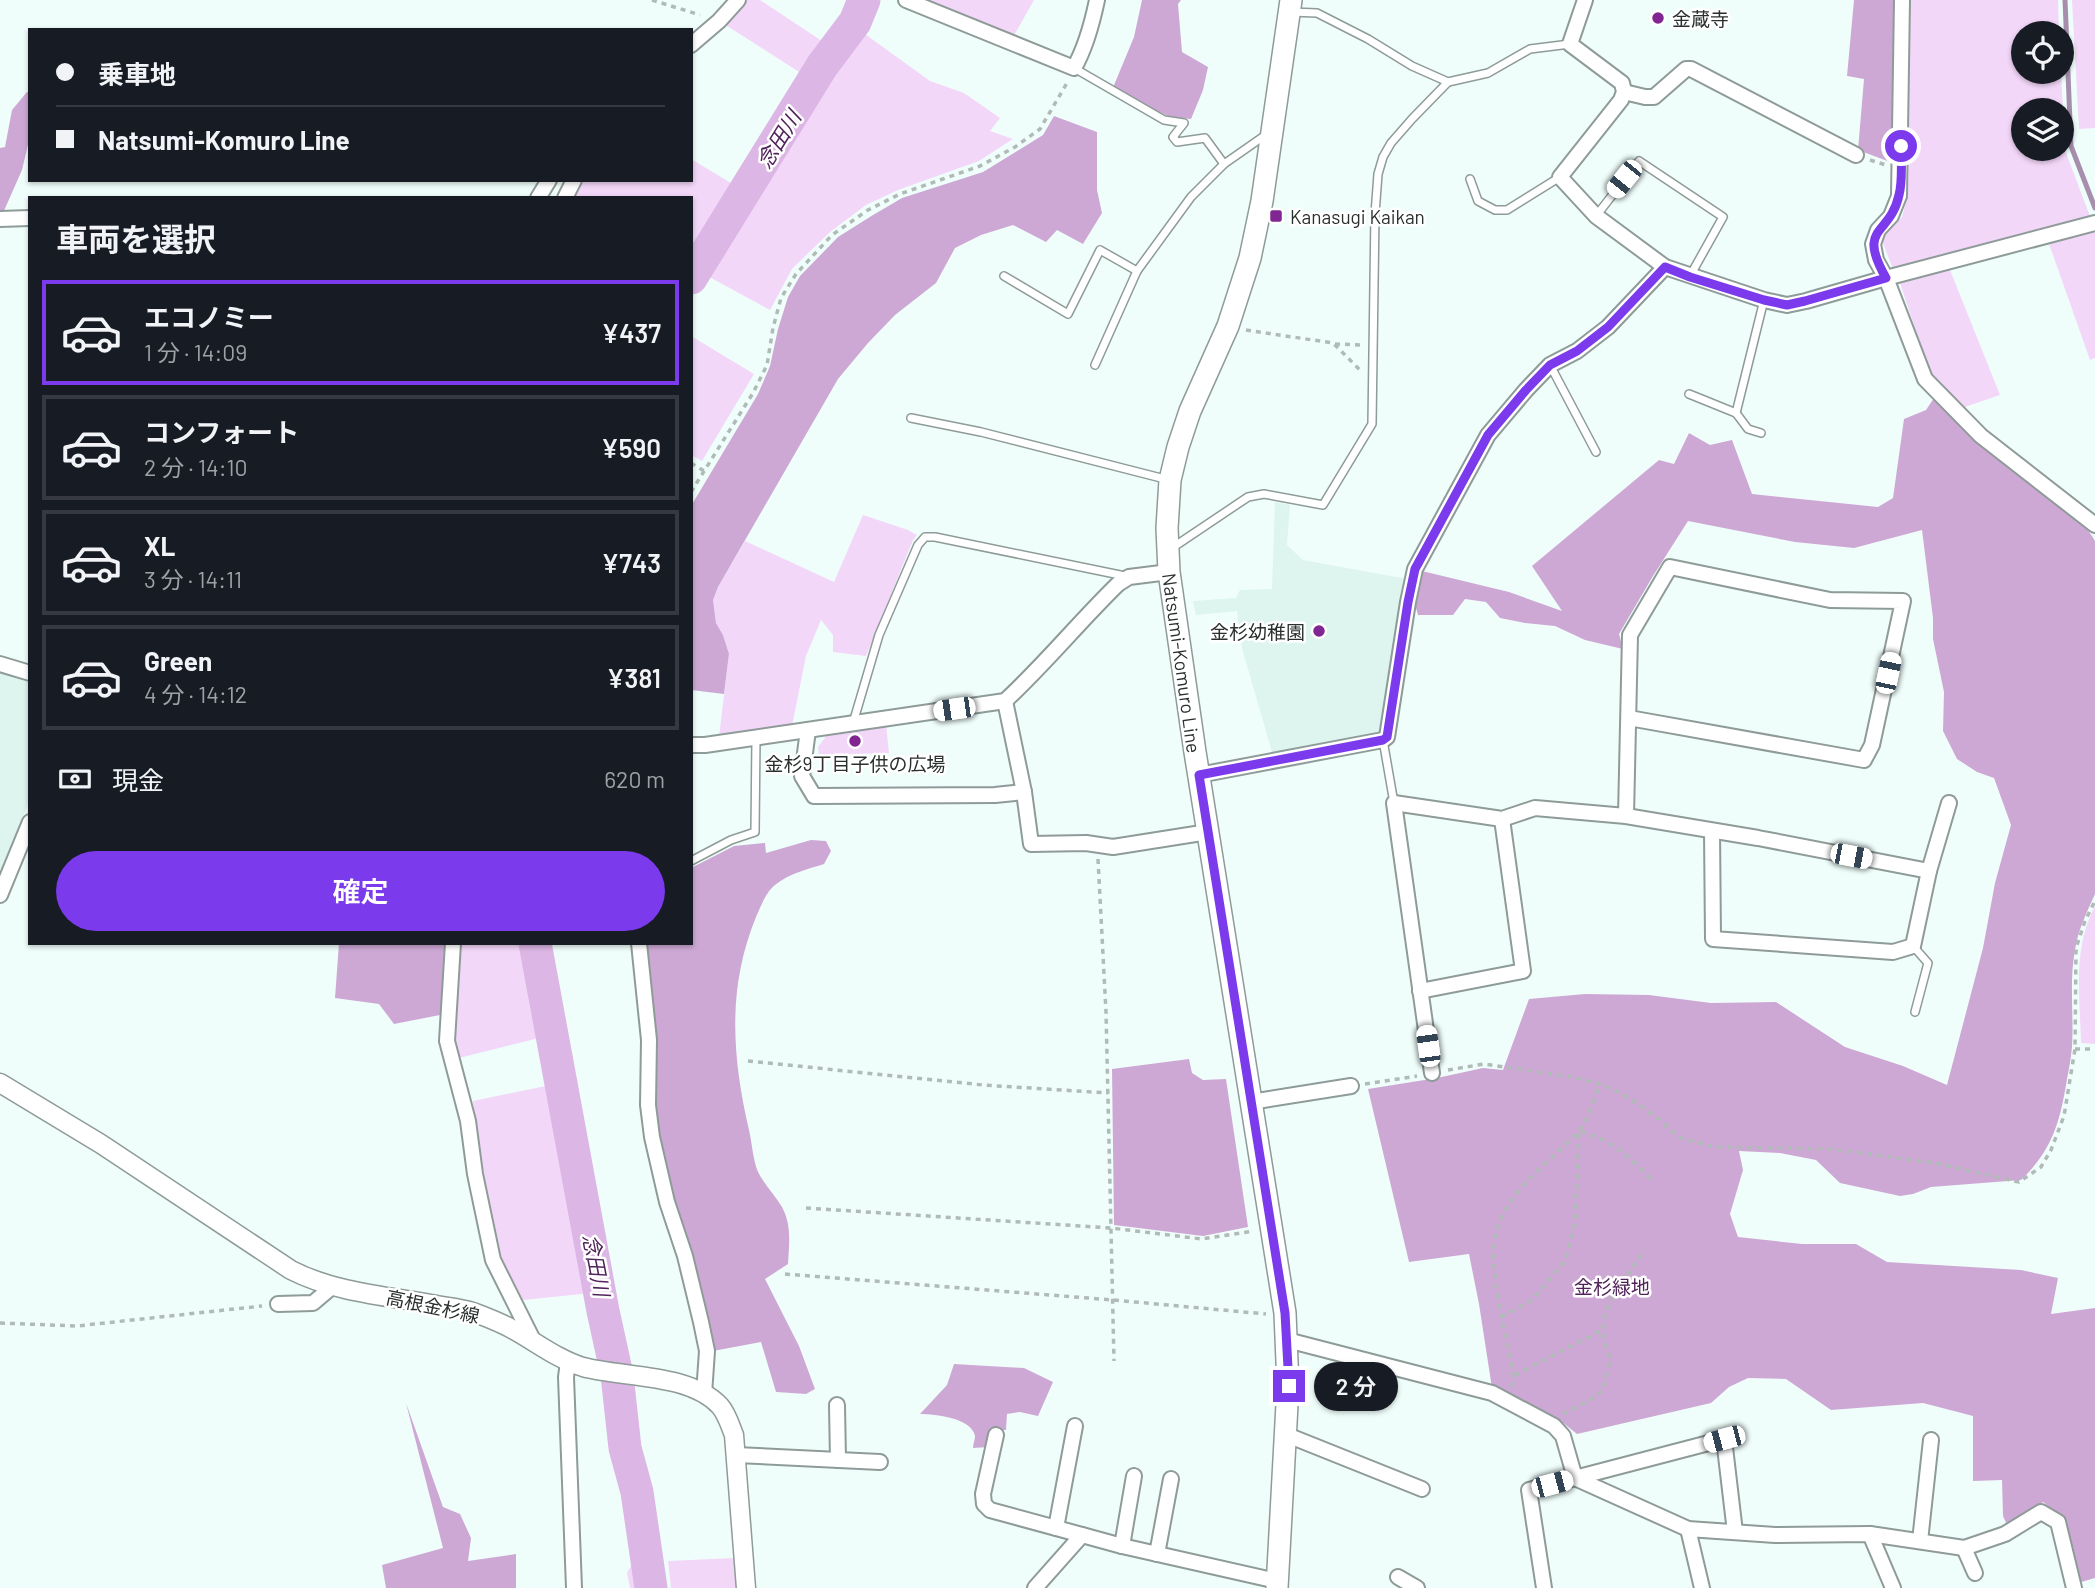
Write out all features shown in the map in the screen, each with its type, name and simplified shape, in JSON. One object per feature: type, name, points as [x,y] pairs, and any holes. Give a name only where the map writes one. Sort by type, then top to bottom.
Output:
[{"type":"main road","name":"Natsumi-Komuro Line","points":[[1277,1585],[1289,1386],[1285,1313],[1199,775],[1168,562],[1170,480],[1190,411],[1228,326],[1250,258],[1262,201],[1290,6]]},
{"type":"street","points":[[693,43],[738,0]]},
{"type":"street","points":[[905,0],[1074,68],[1093,22],[1097,0]]},
{"type":"street","points":[[1585,0],[1570,44],[1622,83],[1624,92],[1621,100],[1560,177],[1595,216],[1665,267],[1690,277],[1787,305],[2094,223]]},
{"type":"street","points":[[1902,0],[1899,195],[1891,216],[1878,230],[1873,244],[1876,260],[1886,278],[1925,379],[1980,436],[2095,525]]},
{"type":"street","points":[[1624,92],[1654,97],[1686,69],[1691,69],[1856,155]]},
{"type":"street","points":[[0,219],[28,218]]},
{"type":"street","points":[[1199,775],[1383,740],[1387,737],[1415,569],[1488,435],[1550,365],[1577,351],[1608,327],[1665,267]]},
{"type":"street","points":[[693,745],[1005,701],[1036,672],[1118,584],[1168,562]]},
{"type":"street","points":[[1626,816],[1630,635],[1670,567],[1830,600],[1903,601],[1872,745],[1864,760],[1629,718]]},
{"type":"street","points":[[0,664],[28,672]]},
{"type":"street","points":[[1005,701],[1024,792],[1031,844],[1086,843],[1113,847],[1208,832]]},
{"type":"street","points":[[808,730],[803,776],[814,796],[995,795],[1024,792]]},
{"type":"street","points":[[1432,1073],[1394,803],[1502,819],[1535,808],[1626,816],[1929,871]]},
{"type":"street","points":[[1712,831],[1713,939],[1893,952],[1913,946],[1929,871],[1949,803]]},
{"type":"street","points":[[1420,991],[1523,971],[1502,819]]},
{"type":"street","points":[[0,895],[28,827]]},
{"type":"street","points":[[453,945],[446,1041],[468,1121],[475,1174],[493,1260],[534,1342]]},
{"type":"street","points":[[639,945],[649,1041],[648,1105],[652,1137],[667,1202],[694,1286],[707,1352],[696,1390],[720,1406],[734,1435],[746,1588]]},
{"type":"street","name":"高根金杉線","points":[[0,1083],[101,1144],[307,1278],[333,1286],[469,1311],[492,1319],[574,1364],[696,1390]]},
{"type":"street","points":[[1251,1102],[1351,1086]]},
{"type":"street","points":[[278,1304],[313,1304],[333,1286]]},
{"type":"street","points":[[1287,1340],[1492,1393],[1554,1426],[1563,1436],[1575,1478],[1688,1529],[1775,1535],[1870,1534],[1964,1548],[2006,1534],[2041,1511],[2057,1522],[2074,1588]]},
{"type":"street","points":[[574,1364],[565,1377],[574,1588]]},
{"type":"street","points":[[837,1405],[838,1460]]},
{"type":"street","points":[[1056,1528],[1076,1426]]},
{"type":"street","points":[[996,1435],[983,1494],[984,1504],[990,1510],[1277,1585]]},
{"type":"street","points":[[1287,1435],[1422,1489]]},
{"type":"street","points":[[1544,1588],[1529,1490],[1724,1439],[1735,1532]]},
{"type":"street","points":[[1920,1541],[1931,1440]]},
{"type":"street","points":[[736,1455],[880,1462]]},
{"type":"street","points":[[1122,1546],[1134,1476]]},
{"type":"street","points":[[1157,1554],[1171,1479]]},
{"type":"street","points":[[1688,1529],[1702,1588]]},
{"type":"street","points":[[1870,1534],[1893,1588]]},
{"type":"street","points":[[1035,1588],[1082,1535]]},
{"type":"street","points":[[1964,1548],[1975,1573]]},
{"type":"street","points":[[1398,1577],[1417,1588]]},
{"type":"lane","points":[[1290,6],[1317,13],[1368,39],[1412,66],[1448,82]]},
{"type":"lane","points":[[1168,562],[1248,497],[1264,494],[1323,505],[1371,424],[1374,377],[1375,214],[1378,174],[1383,157],[1391,143],[1448,82],[1488,73],[1530,49],[1570,44]]},
{"type":"lane","points":[[1074,68],[1164,120],[1184,123],[1173,137],[1177,142],[1205,138],[1224,164]]},
{"type":"lane","points":[[1095,365],[1137,271],[1191,197],[1224,164],[1273,130]]},
{"type":"lane","points":[[1595,216],[1639,161],[1723,217],[1690,277]]},
{"type":"lane","points":[[1470,179],[1478,201],[1494,210],[1507,210],[1560,177]]},
{"type":"lane","points":[[1004,276],[1068,314],[1100,250],[1137,271]]},
{"type":"lane","points":[[1736,413],[1764,300]]},
{"type":"lane","points":[[1550,365],[1596,452]]},
{"type":"lane","points":[[1689,394],[1736,413],[1748,429],[1761,433]]},
{"type":"lane","points":[[911,418],[981,432],[1170,480]]},
{"type":"lane","points":[[853,724],[879,635],[918,545],[925,537],[1129,577]]},
{"type":"lane","points":[[693,860],[731,840],[755,832],[756,738]]},
{"type":"lane","points":[[1383,740],[1394,803]]},
{"type":"lane","points":[[1913,946],[1928,963],[1916,1012]]},
{"type":"path","points":[[652,0],[719,21]]},
{"type":"path","points":[[693,489],[753,393],[766,365],[781,298],[796,274],[832,235],[868,210],[900,194],[980,166],[1040,129],[1074,68]]},
{"type":"path","points":[[1856,155],[1901,170]]},
{"type":"path","points":[[1228,326],[1333,343],[1373,346]]},
{"type":"path","points":[[1333,343],[1363,373],[1374,377]]},
{"type":"path","points":[[693,464],[704,471]]},
{"type":"path","points":[[1097,845],[1109,1093],[1114,1360]]},
{"type":"path","points":[[1351,1086],[1484,1064],[1534,1070],[1600,1084],[1619,1092],[1660,1121],[1678,1138],[1713,1147],[1832,1149],[1935,1163],[2020,1182],[2041,1167],[2051,1150],[2064,1116],[2075,1049],[2076,948],[2095,901]]},
{"type":"path","points":[[2075,1049],[2095,1049]]},
{"type":"path","points":[[748,1061],[983,1085],[1109,1093]]},
{"type":"path","points":[[1502,1317],[1532,1300],[1565,1261],[1575,1224],[1579,1130],[1600,1084]]},
{"type":"path","points":[[1579,1130],[1598,1135],[1620,1149],[1653,1182]]},
{"type":"path","points":[[1506,1402],[1515,1376],[1502,1317],[1495,1262],[1495,1237],[1508,1205],[1549,1158],[1579,1130]]},
{"type":"path","points":[[806,1208],[1111,1228],[1202,1239],[1271,1226]]},
{"type":"path","points":[[1554,1426],[1555,1418],[1590,1401],[1603,1390],[1610,1359],[1602,1330],[1605,1315],[1612,1298],[1645,1250]]},
{"type":"path","points":[[785,1273],[1272,1315],[1285,1313]]},
{"type":"path","points":[[0,1323],[77,1325],[278,1304]]},
{"type":"path","points":[[1515,1376],[1602,1330]]},
{"type":"shaded area","points":[[747,0],[760,0],[828,45],[807,77],[724,24]]},
{"type":"shaded area","points":[[914,0],[1034,0],[1012,39]]},
{"type":"shaded area","points":[[1909,0],[2058,0],[2059,21],[2011,21],[2011,84],[2062,84],[2062,98],[2011,98],[2011,161],[2069,161],[2091,219],[1893,269],[1882,241],[1889,229],[1902,217],[1908,194]]},
{"type":"shaded area","points":[[2072,0],[2095,0],[2095,128],[2079,129]]},
{"type":"shaded area","points":[[858,29],[930,81],[964,93],[1000,118],[990,131],[1013,139],[979,161],[898,190],[866,205],[830,232],[792,269],[770,310],[702,273],[827,70]]},
{"type":"shaded area","points":[[693,160],[741,189],[693,264],[693,196],[575,196],[582,182],[693,182]]},
{"type":"shaded area","points":[[2089,231],[2095,232],[2095,358],[2090,360],[2048,241]]},
{"type":"shaded area","points":[[1948,265],[2000,395],[1962,408],[1931,377],[1899,280]]},
{"type":"shaded area","points":[[693,337],[754,374],[702,461],[693,456]]},
{"type":"shaded area","name":"金杉幼稚園","points":[[1275,502],[1290,505],[1287,545],[1303,560],[1407,579],[1381,735],[1272,752],[1242,648],[1237,611],[1196,615],[1193,601],[1236,598],[1240,590],[1272,589]]},
{"type":"shaded area","points":[[863,515],[917,535],[866,656],[833,652],[833,635],[821,620],[806,656],[792,726],[719,737],[729,654],[716,623],[713,600],[745,541],[834,582]]},
{"type":"shaded area","points":[[0,672],[28,681],[28,804],[0,872]]},
{"type":"shaded area","name":"金杉9丁目子供の広場","points":[[886,724],[889,753],[819,755],[818,747],[827,735]]},
{"type":"shaded area","points":[[2095,906],[2095,1044],[2081,1043],[2079,973],[2083,939]]},
{"type":"shaded area","points":[[458,945],[530,945],[555,1034],[459,1058],[452,1037]]},
{"type":"shaded area","points":[[565,1082],[611,1291],[523,1300],[500,1262],[481,1172],[473,1101]]},
{"type":"shaded area","points":[[651,1506],[659,1588],[630,1588],[627,1573],[642,1548],[637,1520],[624,1511]]},
{"type":"shaded area","points":[[734,1558],[736,1588],[671,1588],[668,1561]]},
{"type":"green space","points":[[1142,0],[1181,0],[1178,4],[1182,52],[1208,67],[1203,90],[1191,119],[1170,117],[1112,90],[1134,37]]},
{"type":"green space","points":[[1854,0],[1898,0],[1898,165],[1858,150],[1864,79],[1847,76]]},
{"type":"green space","points":[[28,92],[28,144],[22,170],[3,213],[0,213],[0,148],[5,147],[12,110]]},
{"type":"green space","points":[[1054,116],[1097,132],[1097,190],[1102,213],[1083,244],[1057,230],[1046,242],[1013,225],[981,235],[955,248],[936,283],[895,315],[868,343],[838,379],[718,587],[713,600],[716,623],[729,654],[724,694],[693,690],[693,503],[758,394],[770,366],[788,297],[800,276],[838,237],[902,198],[983,172],[1043,135]]},
{"type":"green space","name":"金杉緑地","points":[[1934,398],[1980,439],[2065,506],[2082,522],[2095,541],[2095,894],[2075,950],[2072,974],[2072,1047],[2058,1122],[2041,1157],[2021,1180],[1931,1187],[1900,1196],[1840,1183],[1816,1160],[1780,1153],[1739,1151],[1743,1170],[1730,1214],[1738,1237],[1802,1244],[1856,1244],[1887,1262],[2021,1270],[2058,1278],[2051,1314],[2095,1308],[2095,1578],[2078,1583],[2063,1518],[2043,1502],[2007,1525],[2003,1516],[2002,1480],[1973,1481],[1973,1416],[1923,1403],[1831,1410],[1786,1379],[1748,1378],[1729,1387],[1711,1403],[1577,1434],[1557,1418],[1492,1388],[1469,1254],[1409,1262],[1368,1089],[1483,1068],[1503,1070],[1529,999],[1585,994],[1649,995],[1711,1003],[1776,1002],[1845,1047],[1903,1066],[1947,1085],[1983,948],[1995,883],[2011,825],[1994,778],[1977,772],[1957,759],[1943,731],[1944,692],[1933,639],[1933,618],[1922,530],[1854,548],[1795,542],[1688,521],[1619,634],[1623,649],[1585,640],[1555,626],[1500,618],[1486,602],[1465,599],[1453,615],[1418,615],[1414,601],[1422,571],[1509,592],[1562,611],[1532,566],[1659,460],[1674,464],[1689,433],[1710,445],[1732,440],[1752,494],[1878,507],[1893,498],[1904,419],[1926,410]]},
{"type":"green space","points":[[811,840],[826,841],[831,851],[824,864],[780,881],[764,900],[740,970],[735,1022],[743,1103],[755,1162],[760,1176],[782,1207],[789,1228],[788,1264],[765,1279],[799,1346],[815,1389],[806,1394],[776,1392],[761,1342],[713,1351],[709,1323],[691,1254],[664,1172],[653,1103],[655,1041],[646,945],[693,945],[693,867],[734,846],[765,843],[766,853]]},
{"type":"green space","points":[[339,945],[449,945],[440,1015],[394,1024],[379,1004],[335,998]]},
{"type":"green space","points":[[1189,1059],[1192,1073],[1203,1080],[1226,1079],[1248,1227],[1203,1236],[1114,1225],[1112,1069]]},
{"type":"green space","points":[[954,1364],[1024,1368],[1053,1382],[1038,1416],[1020,1412],[1007,1414],[1006,1430],[993,1430],[989,1447],[973,1448],[975,1436],[967,1425],[952,1418],[920,1414],[947,1385]]},
{"type":"green space","points":[[406,1403],[443,1507],[460,1514],[471,1538],[468,1561],[516,1554],[516,1588],[386,1588],[382,1565],[443,1548]]},
{"type":"waterway","name":"念田川","points":[[693,275],[822,66],[855,22],[864,0]]},
{"type":"waterway","points":[[2065,0],[2071,146],[2095,208]]},
{"type":"waterway","name":"念田川","points":[[535,945],[617,1375],[625,1448],[637,1492],[651,1588]]},
{"type":"place","name":"金蔵寺","points":[[1658,18]]},
{"type":"place","name":"Kanasugi Kaikan","points":[[1276,216]]},
{"type":"place","name":"金杉幼稚園","points":[[1319,631]]},
{"type":"place","name":"金杉9丁目子供の広場","points":[[855,741]]},
{"type":"route","points":[[1289,1386],[1285,1313],[1199,775],[1383,740],[1387,737],[1415,569],[1488,435],[1526,390],[1550,365],[1577,351],[1608,327],[1665,267],[1690,277],[1787,305],[1886,278],[1876,260],[1873,244],[1878,230],[1891,216],[1899,195],[1901,146]]}]
